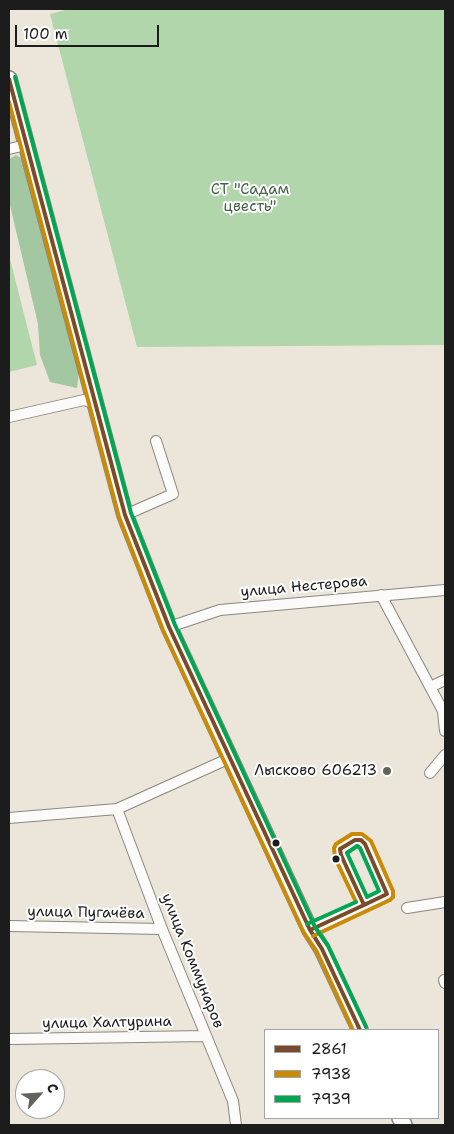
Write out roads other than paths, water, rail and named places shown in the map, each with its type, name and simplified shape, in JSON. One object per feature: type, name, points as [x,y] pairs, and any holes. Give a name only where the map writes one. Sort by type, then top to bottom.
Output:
[{"type":"highway","points":[[9,79],[125,515],[169,627],[310,930],[322,949],[360,1029]]},
{"type":"street","points":[[9,149],[26,145]]},
{"type":"street","points":[[9,417],[84,400],[96,404]]},
{"type":"street","points":[[125,515],[173,494],[156,441]]},
{"type":"street","name":"улица Нестерова","points":[[169,627],[220,610],[445,590]]},
{"type":"street","points":[[381,595],[430,687],[443,707],[445,731]]},
{"type":"street","points":[[430,687],[445,680]]},
{"type":"street","points":[[430,773],[445,755]]},
{"type":"street","points":[[9,818],[117,809],[230,758]]},
{"type":"street","name":"улица Коммунаров","points":[[117,809],[162,929],[233,1101],[236,1125]]},
{"type":"street","points":[[310,930],[364,905],[387,894],[365,844],[361,840],[355,840],[345,844],[340,849],[364,905]]},
{"type":"street","points":[[407,908],[445,902]]},
{"type":"street","name":"улица Пугачёва","points":[[9,926],[162,929]]},
{"type":"street","name":"улица Халтурина","points":[[9,1039],[206,1036]]},
{"type":"place","name":"Лысково 606213","points":[[387,771]]},
{"type":"park label","name":"СТ \"Садам цвесть\"","points":[[250,198]]}]
